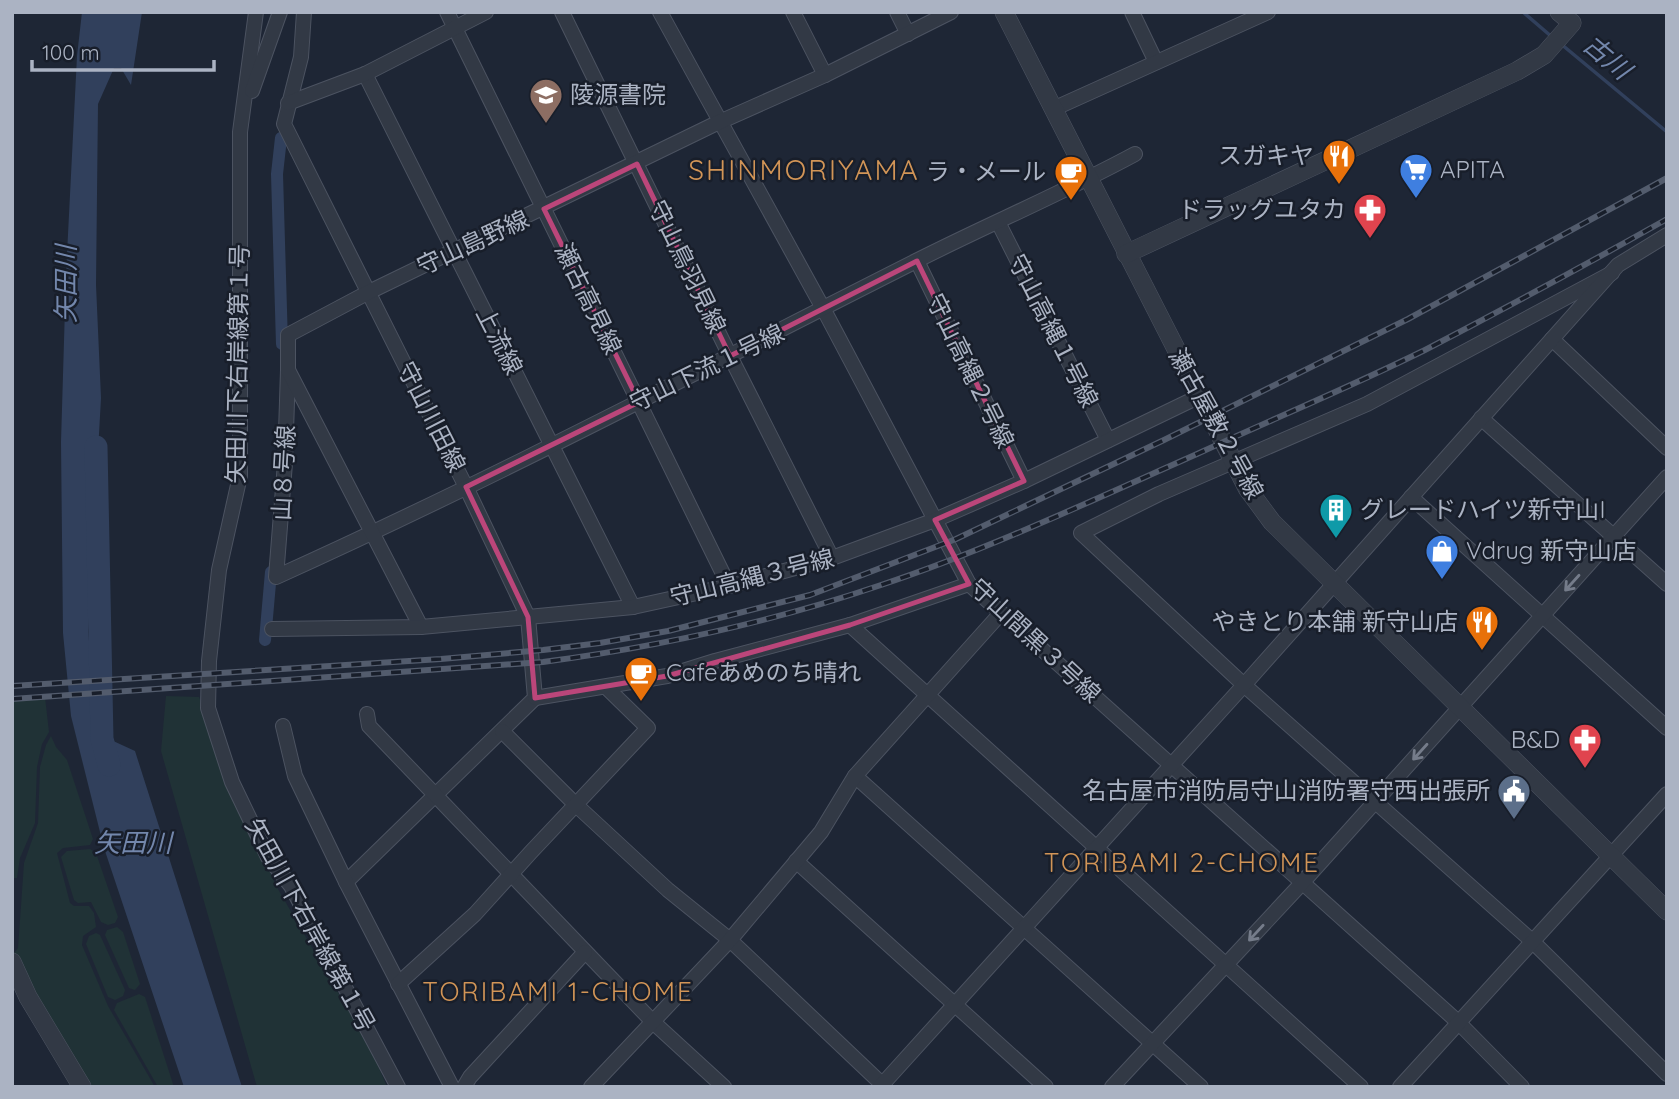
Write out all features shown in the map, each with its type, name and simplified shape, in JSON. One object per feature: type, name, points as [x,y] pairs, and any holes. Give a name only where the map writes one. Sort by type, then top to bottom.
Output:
[{"type":"street","name":"矢田川下右岸線第１号","points":[[256,12],[240,132],[240,476],[219,569],[209,661],[208,708],[232,782],[268,857],[291,886],[398,1087]]},
{"type":"street","points":[[243,115],[280,12]]},
{"type":"street","name":"守山川田線","points":[[304,12],[301,57],[284,124],[528,617],[535,698]]},
{"type":"street","name":"瀬古高見線","points":[[447,12],[729,586]]},
{"type":"street","points":[[288,103],[365,74],[486,12]]},
{"type":"street","name":"守山鳥羽見線","points":[[562,12],[832,558]]},
{"type":"street","name":"守山間黒３号線","points":[[660,12],[824,310],[969,584],[1458,1022],[1522,1087]]},
{"type":"street","points":[[793,12],[825,75]]},
{"type":"street","points":[[897,12],[908,34]]},
{"type":"street","name":"守山島野線","points":[[421,627],[288,370],[288,335],[369,292],[721,122],[825,75],[951,12]]},
{"type":"street","name":"瀬古屋敷２号線","points":[[1004,12],[1247,488],[1272,522],[1667,911]]},
{"type":"street","points":[[1132,12],[1156,62]]},
{"type":"street","points":[[1126,254],[1517,71],[1544,55],[1572,23],[1559,12]]},
{"type":"street","points":[[1053,109],[1259,14]]},
{"type":"street","name":"上流線","points":[[365,74],[633,607]]},
{"type":"street","name":"守山下流１号線","points":[[276,577],[373,533],[1135,154]]},
{"type":"street","name":"守山高縄１号線","points":[[998,222],[1108,440]]},
{"type":"street","points":[[502,731],[575,804],[668,890],[730,940],[882,1086],[1618,265],[1667,235]]},
{"type":"street","name":"守山高縄２号線","points":[[917,261],[1024,481]]},
{"type":"street","points":[[1612,272],[1367,404],[1159,494],[1080,533],[1244,685],[1532,941],[1667,1074]]},
{"type":"street","points":[[1552,339],[1667,448]]},
{"type":"street","name":"山８号線","points":[[276,577],[285,463],[288,370]]},
{"type":"street","name":"守山高縄３号線","points":[[272,629],[421,627],[528,617],[633,607],[729,586],[832,558],[934,520],[1024,481],[1200,396]]},
{"type":"street","points":[[1481,418],[1667,584]]},
{"type":"street","points":[[1112,1087],[1376,803],[1667,477]]},
{"type":"street","points":[[1410,497],[1667,728]]},
{"type":"street","points":[[346,882],[535,698],[667,676],[850,625],[969,584]]},
{"type":"street","points":[[591,1087],[730,940],[821,832],[855,776],[1001,612]]},
{"type":"street","points":[[850,625],[1361,1087]]},
{"type":"street","points":[[398,984],[475,915],[648,728],[607,688]]},
{"type":"street","points":[[367,714],[369,726],[436,797],[653,1021],[724,1087]]},
{"type":"street","points":[[283,726],[295,776],[346,882],[452,1087]]},
{"type":"street","points":[[855,776],[1201,1087]]},
{"type":"street","points":[[1400,1087],[1667,794]]},
{"type":"street","points":[[796,861],[1046,1087]]},
{"type":"street","points":[[464,1087],[470,1077],[585,952]]},
{"type":"street","points":[[12,962],[29,997],[82,1087]]},
{"type":"highlighted area","points":[[637,164],[730,356],[917,261],[1024,481],[935,520],[969,584],[850,625],[667,676],[535,698],[528,617],[466,487],[639,402],[544,209]]},
{"type":"shaded area","points":[[166,696],[199,697],[275,884],[371,1049],[387,1087],[257,1087],[161,751]]},
{"type":"shaded area","points":[[45,697],[49,732],[42,744],[37,767],[35,823],[20,858],[17,878],[12,878],[12,700]]},
{"type":"shaded area","points":[[51,736],[67,760],[93,839],[90,845],[63,848],[57,853],[70,903],[74,906],[89,906],[94,913],[96,927],[83,936],[82,945],[108,1006],[155,1087],[89,1087],[14,953],[18,948],[24,863],[38,823],[40,767]]},
{"type":"shaded area","points":[[90,849],[96,853],[118,917],[115,923],[108,925],[101,922],[91,902],[78,903],[74,900],[61,857],[67,851]]},
{"type":"shaded area","points":[[117,927],[123,932],[140,984],[135,990],[129,988],[105,935],[107,930]]},
{"type":"shaded area","points":[[96,933],[100,935],[125,990],[123,996],[115,1000],[108,997],[86,944],[89,936]]},
{"type":"shaded area","points":[[139,994],[145,997],[174,1087],[158,1087],[114,1010],[117,1003]]},
{"type":"water","name":"矢田川","points":[[82,12],[142,12],[131,85],[121,68],[114,68],[98,104],[96,285],[101,398],[88,631],[98,734],[135,751],[242,1087],[184,1087],[104,848],[71,716],[63,633],[61,442],[66,274],[77,56]]},
{"type":"waterway","name":"古川","points":[[1523,12],[1552,37]]},
{"type":"waterway","name":"古川","points":[[1561,44],[1667,132]]},
{"type":"waterway","points":[[281,138],[277,174],[282,344]]},
{"type":"waterway","name":"矢田川","points":[[96,447],[102,739],[109,765]]},
{"type":"waterway","points":[[265,640],[271,572]]},
{"type":"railway","points":[[12,686],[543,650],[668,631],[810,595],[956,539],[1164,440],[1408,319],[1667,178]]},
{"type":"railway","points":[[12,699],[543,662],[671,641],[798,611],[881,585],[1001,540],[1340,390],[1455,334],[1667,219]]},
{"type":"place","name":"陵源書院","points":[[546,125]]},
{"type":"place","name":"スガキヤ","points":[[1339,186]]},
{"type":"place","name":"APITA","points":[[1416,200]]},
{"type":"place","name":"ラ・メール","points":[[1071,202]]},
{"type":"place","name":"ドラッグユタカ","points":[[1370,240]]},
{"type":"place","name":"グレードハイツ新守山I","points":[[1336,540]]},
{"type":"place","name":"Vdrug 新守山店","points":[[1442,581]]},
{"type":"place","name":"やきとり本舗 新守山店","points":[[1482,652]]},
{"type":"place","name":"Cafeあめのち晴れ","points":[[641,703]]},
{"type":"place","name":"B&D","points":[[1585,770]]},
{"type":"place","name":"名古屋市消防局守山消防署守西出張所","points":[[1514,821]]},
{"type":"district","name":"SHINMORIYAMA","points":[[804,170]]},
{"type":"district","name":"TORIBAMI 2-CHOME","points":[[1182,863]]},
{"type":"district","name":"TORIBAMI 1-CHOME","points":[[558,992]]}]
